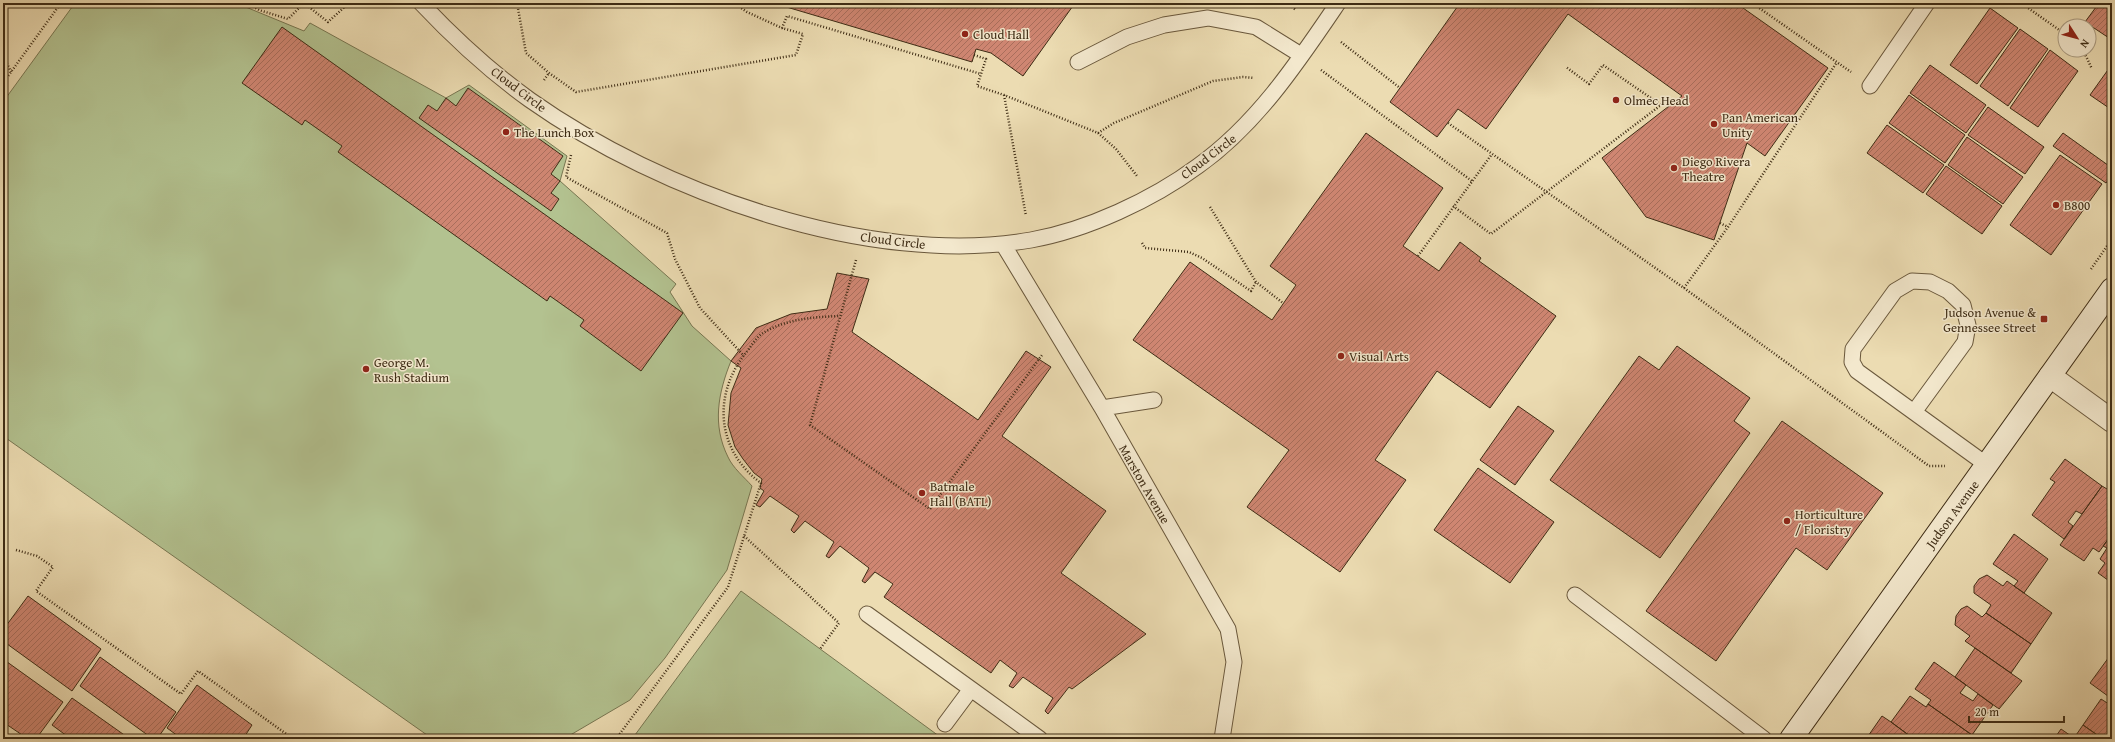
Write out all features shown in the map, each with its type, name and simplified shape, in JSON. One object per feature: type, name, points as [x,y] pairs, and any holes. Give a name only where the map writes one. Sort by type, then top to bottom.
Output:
[{"type":"street","name":"Judson Avenue","points":[[1791,739],[2112,289]]},
{"type":"street","points":[[2050,376],[2112,421]]},
{"type":"lane","name":"Cloud Circle","points":[[421,3],[484,62],[529,100],[582,133],[634,162],[687,185],[789,220],[891,241],[941,245],[1003,244],[1052,235],[1104,218],[1151,196],[1199,166],[1238,134],[1282,82],[1338,3]]},
{"type":"lane","points":[[1870,86],[1927,3]]},
{"type":"lane","points":[[1078,62],[1127,37],[1164,25],[1208,18],[1256,27],[1301,55]]},
{"type":"lane","name":"Marston Avenue","points":[[1003,244],[1102,408],[1228,629],[1234,662],[1222,739]]},
{"type":"lane","points":[[1914,412],[1965,342],[1968,325],[1963,305],[1948,291],[1930,282],[1912,281],[1895,292],[1853,349],[1852,362],[1857,371],[1987,465]]},
{"type":"lane","points":[[1102,408],[1154,400]]},
{"type":"lane","points":[[1575,594],[1764,739]]},
{"type":"lane","points":[[866,614],[1040,739]]},
{"type":"lane","points":[[945,724],[971,689]]},
{"type":"path","points":[[3,10],[8,3]]},
{"type":"path","points":[[3,83],[61,3]]},
{"type":"path","points":[[248,3],[259,10],[288,18],[304,3],[328,22],[349,3]]},
{"type":"path","points":[[517,3],[526,53],[549,73],[576,92],[796,55],[803,34],[782,28],[747,12],[734,3]]},
{"type":"path","points":[[1287,3],[1296,10]]},
{"type":"path","points":[[1752,3],[1870,86]]},
{"type":"path","points":[[2021,3],[2057,28]]},
{"type":"path","points":[[782,28],[787,16],[980,74]]},
{"type":"path","points":[[1337,39],[1400,88]]},
{"type":"path","points":[[974,55],[986,59],[977,86],[1004,95],[1098,133],[1116,149],[1134,172]]},
{"type":"path","points":[[1301,55],[1472,181]]},
{"type":"path","points":[[3,56],[11,72]]},
{"type":"path","points":[[2087,58],[2092,69]]},
{"type":"path","points":[[1684,288],[1728,227],[1837,62]]},
{"type":"path","points":[[1454,206],[1491,234],[1661,104],[1603,65],[1589,84],[1566,67]]},
{"type":"path","points":[[542,83],[549,73]]},
{"type":"path","points":[[1098,133],[1114,123],[1214,80],[1243,77],[1282,82]]},
{"type":"path","points":[[1004,95],[1026,216]]},
{"type":"path","points":[[1448,123],[1684,288],[1929,466],[1987,465]]},
{"type":"path","points":[[572,150],[566,177],[667,233],[675,260],[700,308],[744,356]]},
{"type":"path","points":[[1418,256],[1492,154]]},
{"type":"path","points":[[1210,207],[1256,282],[1283,303]]},
{"type":"path","points":[[1720,223],[1728,227]]},
{"type":"path","points":[[863,236],[810,424],[930,509],[1057,333]]},
{"type":"path","points":[[1142,243],[1145,248],[1189,252],[1202,258],[1250,291],[1256,282]]},
{"type":"path","points":[[616,739],[728,587],[761,483],[741,466],[732,453],[723,413],[727,390],[737,365],[762,333],[790,321],[811,317],[840,316]]},
{"type":"path","points":[[3,482],[6,485],[3,489]]},
{"type":"path","points":[[744,536],[839,622],[820,649]]},
{"type":"path","points":[[16,550],[37,556],[53,567],[36,591],[181,694],[198,671],[292,738]]},
{"type":"path","points":[[322,736],[337,735],[343,739]]},
{"type":"green space","name":"George M. Rush Stadium","points":[[75,3],[236,3],[304,31],[310,23],[446,98],[469,85],[567,156],[560,181],[676,284],[670,292],[692,326],[731,361],[726,373],[720,397],[718,421],[720,433],[723,445],[730,461],[752,486],[727,570],[665,658],[630,700],[567,737],[557,739],[456,739],[427,735],[3,436],[3,102]]},
{"type":"green space","points":[[741,591],[943,739],[632,739]]},
{"type":"building","name":"Cloud Hall","points":[[773,3],[1075,3],[1023,76],[991,53],[976,49],[972,62]]},
{"type":"building","points":[[1460,3],[1736,3],[1828,68],[1765,156],[1747,143],[1714,240],[1646,217],[1602,158],[1682,96],[1568,14],[1486,129],[1458,109],[1437,137],[1390,102]]},
{"type":"building","points":[[2099,3],[2112,3],[2112,40],[2097,30],[2097,18],[2088,18]]},
{"type":"building","points":[[1990,8],[2018,28],[1977,84],[1950,65]]},
{"type":"building","points":[[282,27],[683,313],[641,371],[580,326],[584,320],[550,296],[547,301],[338,152],[342,146],[305,120],[302,125],[242,83]]},
{"type":"building","points":[[2020,29],[2048,49],[2008,106],[1980,86]]},
{"type":"building","points":[[2050,50],[2057,55],[2057,58],[2061,58],[2078,71],[2038,127],[2010,108]]},
{"type":"building","points":[[1930,65],[1986,105],[1966,133],[1910,93]]},
{"type":"building","points":[[2110,67],[2112,69],[2112,110],[2090,95]]},
{"type":"building","points":[[468,88],[563,156],[551,174],[560,181],[551,193],[559,199],[551,211],[419,118],[428,105],[437,111],[446,98],[456,106]]},
{"type":"building","points":[[1909,95],[1965,135],[1945,163],[1889,123]]},
{"type":"building","points":[[1988,107],[2044,147],[2025,174],[1968,135]]},
{"type":"building","points":[[1887,125],[1944,165],[1923,193],[1867,153]]},
{"type":"building","name":"Visual Arts","points":[[1366,133],[1443,188],[1403,246],[1439,271],[1460,242],[1481,258],[1479,261],[1556,316],[1490,408],[1437,371],[1375,460],[1406,480],[1340,572],[1247,507],[1289,450],[1133,340],[1190,262],[1272,320],[1296,285],[1270,266]]},
{"type":"building","points":[[2063,133],[2112,168],[2112,175],[2106,183],[2053,146]]},
{"type":"building","points":[[1967,137],[2023,177],[2003,204],[1948,165]]},
{"type":"building","name":"B800","points":[[2060,155],[2102,184],[2051,255],[2010,225]]},
{"type":"building","points":[[1946,166],[2002,206],[1982,234],[1926,194]]},
{"type":"building","name":"Batmale Hall (BATL)","points":[[837,273],[869,279],[852,332],[978,420],[1026,351],[1051,367],[1002,436],[1106,511],[1061,573],[1146,634],[1072,689],[1069,687],[1048,714],[1045,711],[1053,698],[1023,677],[1013,688],[1009,686],[1017,673],[1000,660],[991,673],[884,597],[893,584],[875,572],[865,583],[862,581],[869,568],[840,546],[829,558],[826,556],[834,542],[805,521],[794,533],[791,530],[799,516],[770,496],[760,507],[756,505],[764,491],[760,488],[762,479],[754,473],[735,447],[728,425],[731,393],[741,368],[731,361],[756,328],[791,314],[827,309]]},
{"type":"building","points":[[1677,346],[1750,398],[1734,421],[1750,433],[1660,558],[1550,480],[1639,356],[1659,370]]},
{"type":"building","points":[[1518,406],[1554,431],[1515,485],[1480,460]]},
{"type":"building","name":"Horticulture / Floristry","points":[[1782,421],[1883,493],[1827,570],[1796,548],[1716,661],[1646,611]]},
{"type":"building","points":[[2065,459],[2102,486],[2082,514],[2076,511],[2068,522],[2073,526],[2064,539],[2032,515],[2055,482],[2050,479]]},
{"type":"building","points":[[1478,468],[1554,522],[1510,583],[1434,530]]},
{"type":"building","points":[[2102,486],[2112,492],[2112,534],[2099,552],[2093,548],[2084,561],[2060,545]]},
{"type":"building","points":[[2014,534],[2048,559],[2024,593],[2014,586],[2018,581],[1993,564]]},
{"type":"building","points":[[2112,534],[2112,583],[2098,573],[2105,563],[2100,559],[2107,548],[2103,546]]},
{"type":"building","points":[[1987,575],[2003,586],[2007,581],[2052,613],[2031,644],[1986,613],[1991,605],[1974,593],[1974,586],[1979,579]]},
{"type":"building","points":[[28,596],[101,649],[72,691],[3,641],[3,630]]},
{"type":"building","points":[[1967,606],[1982,617],[1986,613],[2031,644],[2011,673],[1965,641],[1970,636],[1955,625],[1956,616],[1961,609]]},
{"type":"building","points":[[1975,648],[2022,681],[1999,709],[1955,677]]},
{"type":"building","points":[[100,657],[176,712],[157,739],[153,739],[80,686]]},
{"type":"building","points":[[2109,657],[2112,659],[2112,699],[2090,683]]},
{"type":"building","points":[[3,659],[63,702],[36,739],[28,739],[3,722]]},
{"type":"building","points":[[1934,662],[1966,685],[1960,693],[1973,701],[1978,694],[1993,705],[1972,735],[1928,704],[1931,700],[1915,689]]},
{"type":"building","points":[[197,685],[252,725],[243,739],[182,739],[167,728]]},
{"type":"building","points":[[1910,696],[1926,707],[1928,704],[1972,735],[1969,739],[1914,739],[1891,722]]},
{"type":"building","points":[[72,698],[130,739],[71,739],[52,725]]},
{"type":"building","points":[[2101,699],[2112,706],[2112,739],[2103,739],[2083,725]]},
{"type":"building","points":[[1882,716],[1891,722],[1914,739],[1866,739]]},
{"type":"building","points":[[2083,725],[2103,739],[2054,739],[2061,729],[2074,738]]},
{"type":"place","name":"Cloud Hall","points":[[965,34]]},
{"type":"place","name":"Olmec Head","points":[[1616,100]]},
{"type":"place","name":"Pan American Unity","points":[[1714,124]]},
{"type":"place","name":"The Lunch Box","points":[[506,132]]},
{"type":"place","name":"Diego Rivera Theatre","points":[[1674,168]]},
{"type":"place","name":"B800","points":[[2056,205]]},
{"type":"place","name":"Judson Avenue & Gennessee Street","points":[[2044,319]]},
{"type":"place","name":"Visual Arts","points":[[1341,356]]},
{"type":"place","name":"George M. Rush Stadium","points":[[366,369]]},
{"type":"place","name":"Batmale Hall (BATL)","points":[[922,493]]},
{"type":"place","name":"Horticulture / Floristry","points":[[1787,521]]}]
